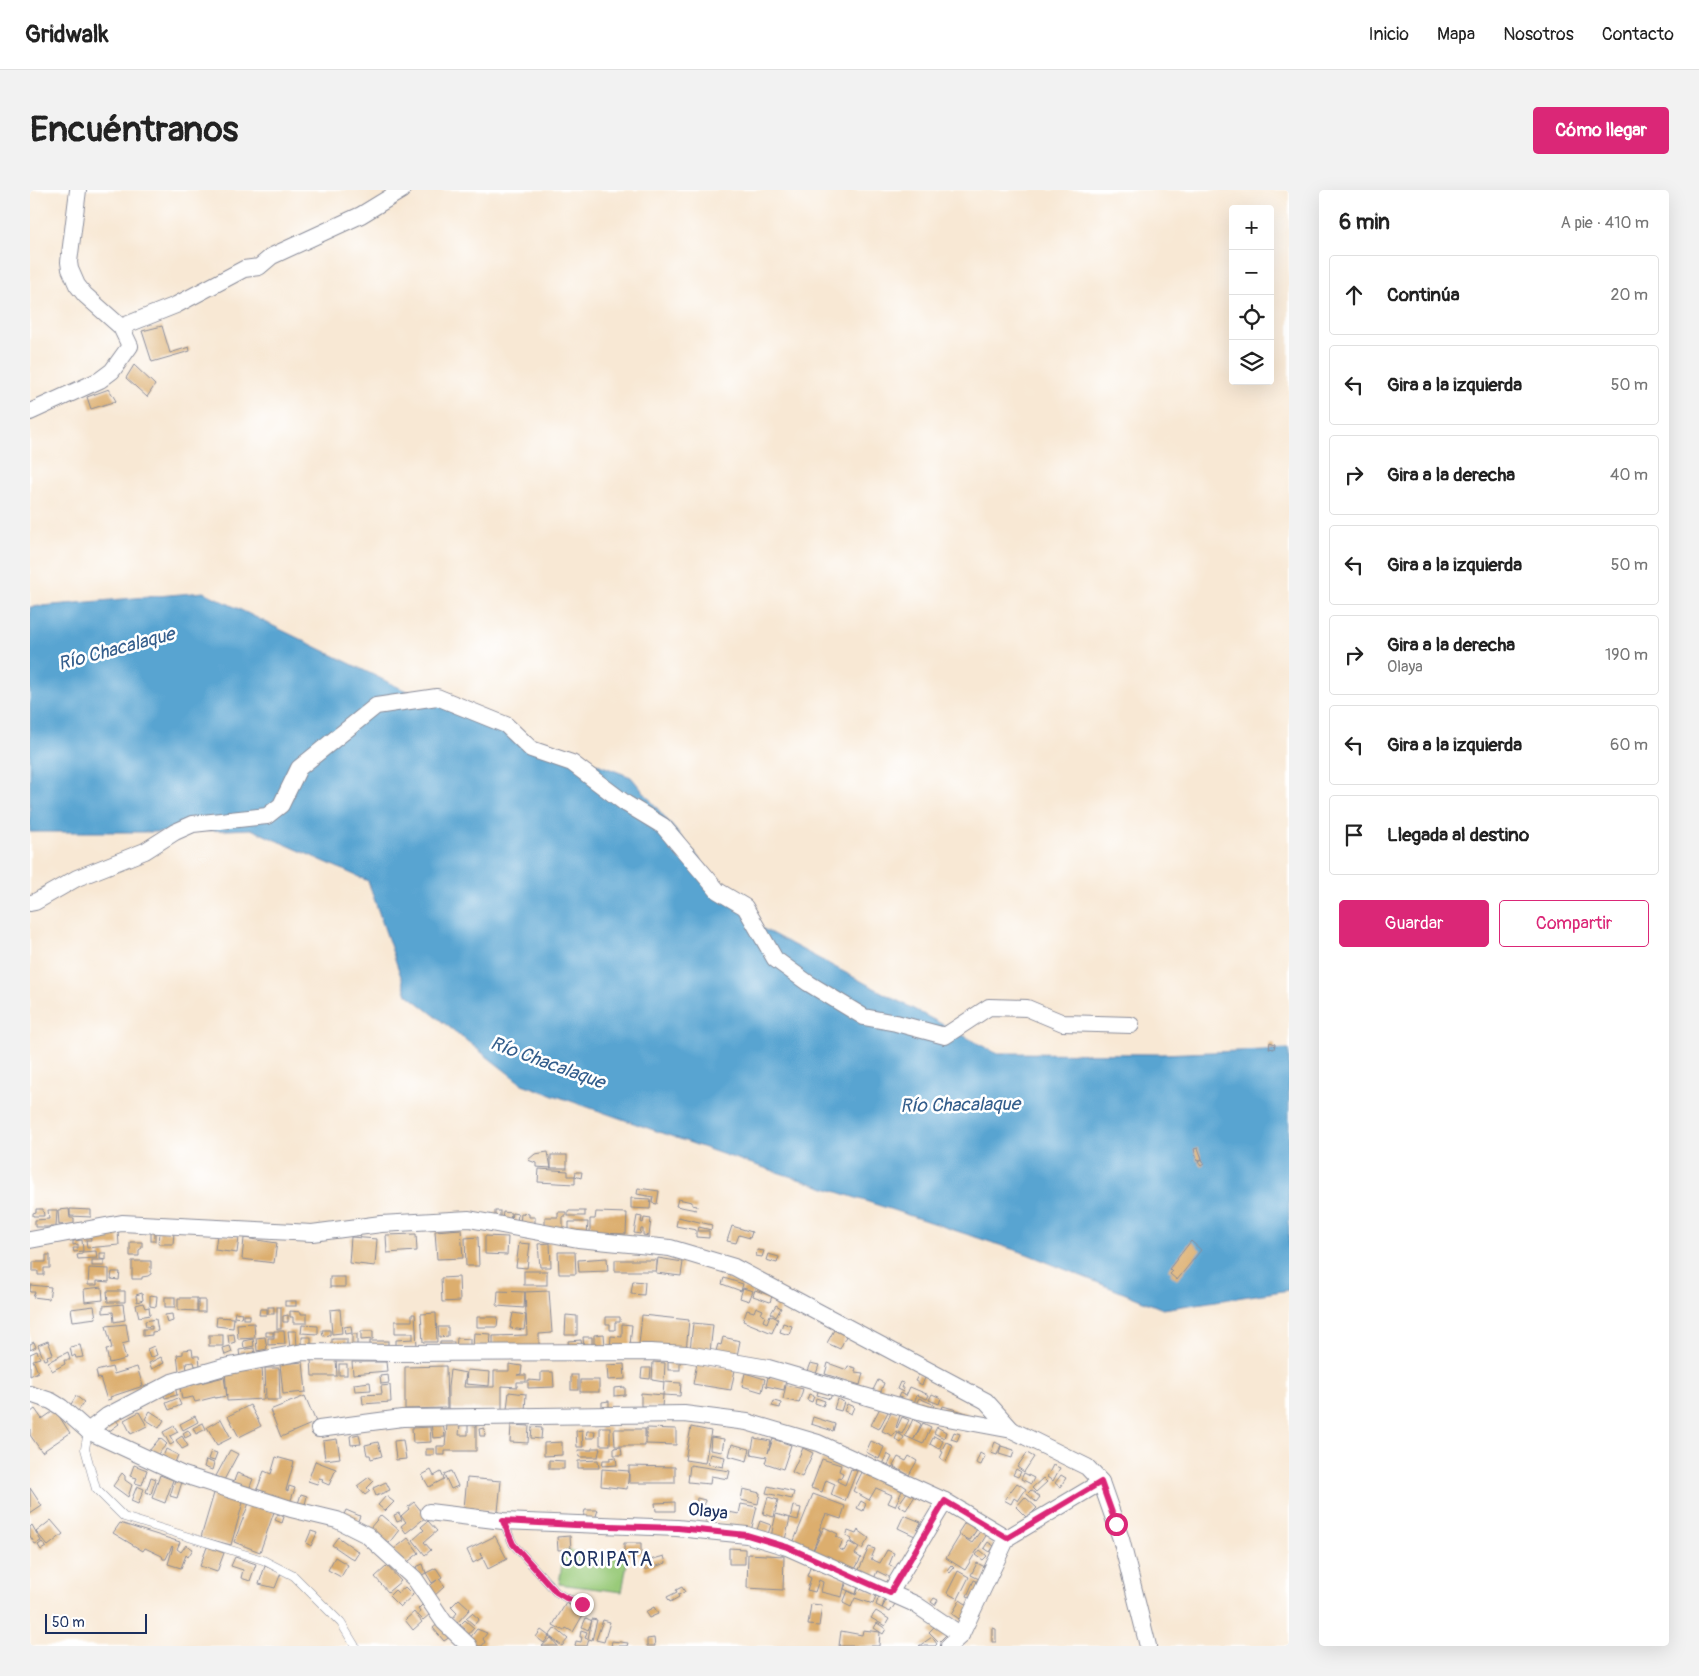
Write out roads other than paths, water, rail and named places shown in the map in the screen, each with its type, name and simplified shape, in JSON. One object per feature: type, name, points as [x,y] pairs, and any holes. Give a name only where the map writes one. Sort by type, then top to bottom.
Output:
[{"type":"street","points":[[30,412],[85,388],[107,375],[130,346],[122,327],[85,295],[77,285],[70,270],[69,262],[78,190]]},
{"type":"street","points":[[122,327],[176,305],[244,270],[259,267],[272,256],[361,215],[402,190]]},
{"type":"street","points":[[30,903],[77,878],[145,851],[175,832],[193,824],[267,816],[280,805],[299,768],[376,706],[437,697],[506,725],[531,748],[572,763],[625,803],[662,826],[718,891],[745,906],[775,959],[808,983],[864,1017],[946,1036],[989,1007],[1027,1008],[1063,1023],[1131,1026]]},
{"type":"street","points":[[30,1240],[122,1223],[312,1233],[381,1224],[469,1219],[578,1239],[670,1248],[734,1267],[918,1364],[986,1401],[1012,1430]]},
{"type":"street","points":[[88,1431],[106,1416],[172,1382],[224,1367],[303,1352],[650,1352],[687,1354],[768,1368],[926,1414],[1012,1430],[1087,1467],[1101,1482],[1122,1539],[1148,1646]]},
{"type":"street","points":[[30,1394],[51,1401],[61,1407],[88,1431],[181,1474],[291,1509],[336,1520],[367,1536],[415,1579],[444,1622],[469,1646]]},
{"type":"street","points":[[319,1429],[402,1418],[684,1414],[747,1422],[818,1443],[945,1501],[1007,1538]]},
{"type":"street","points":[[955,1641],[1007,1538],[1101,1482]]},
{"type":"street","points":[[890,1593],[945,1501]]},
{"type":"street","name":"Olaya","points":[[429,1512],[503,1521],[678,1528],[747,1535],[787,1547],[915,1604],[955,1641]]},
{"type":"lane","points":[[88,1431],[85,1449],[96,1489],[124,1517],[263,1560],[294,1576],[341,1623],[355,1646]]},
{"type":"lane","points":[[503,1521],[513,1544],[556,1592],[582,1604]]},
{"type":"water","name":"Río Chacalaque","points":[[204,592],[402,689],[631,777],[754,924],[996,1053],[1161,1054],[1289,1049],[1289,1290],[1163,1309],[1027,1254],[725,1155],[522,1084],[407,994],[368,881],[251,829],[175,832],[30,832],[30,607]]},
{"type":"district","name":"CORIPATA","points":[[607,1559]]}]
